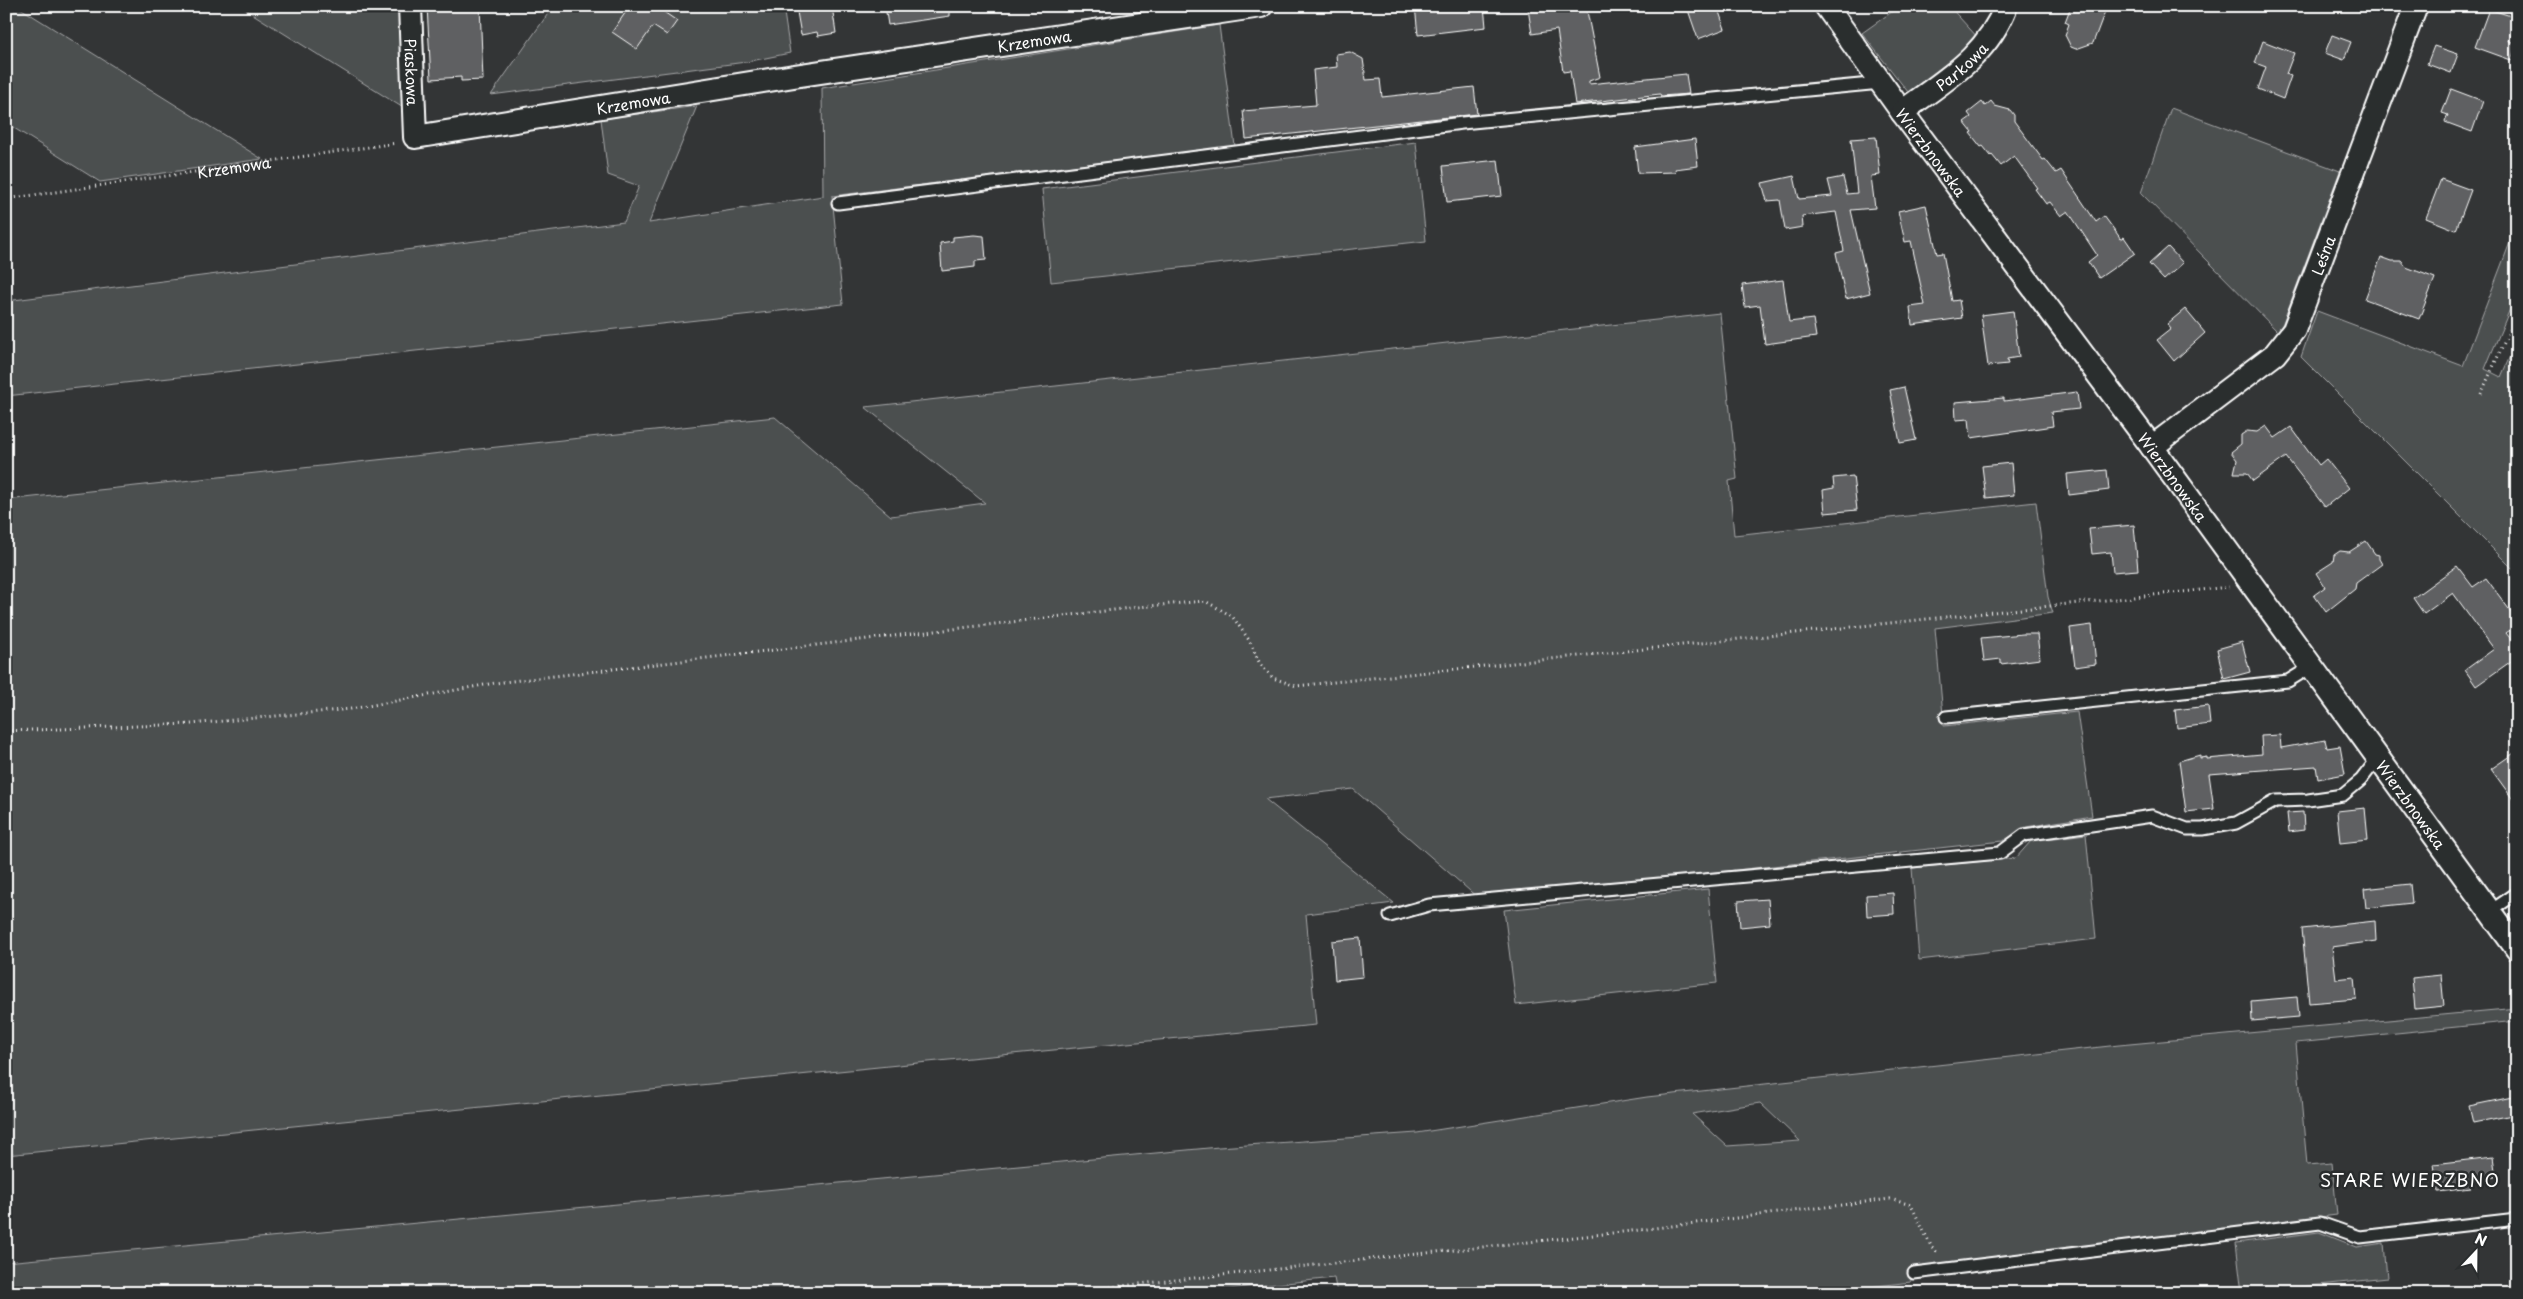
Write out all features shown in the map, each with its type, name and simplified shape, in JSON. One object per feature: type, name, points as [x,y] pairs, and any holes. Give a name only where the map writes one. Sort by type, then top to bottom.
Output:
[{"type":"street","name":"Piaskowa","points":[[410,6],[415,137]]},
{"type":"street","name":"Krzemowa","points":[[415,137],[1142,15],[1261,6]]},
{"type":"street","name":"Wierzbnowska","points":[[1826,6],[1902,112],[2152,447],[2517,950]]},
{"type":"street","name":"Parkowa","points":[[1902,112],[1976,56],[1991,37],[2006,6]]},
{"type":"street","name":"Leśna","points":[[2152,447],[2275,354],[2294,330],[2416,6]]},
{"type":"lane","points":[[838,203],[1462,123],[1881,83]]},
{"type":"lane","points":[[1946,716],[2288,681],[2311,667]]},
{"type":"lane","points":[[1390,916],[1428,905],[1503,900],[2000,853],[2024,836],[2152,816],[2187,829],[2203,829],[2236,823],[2276,801],[2308,800],[2343,795],[2361,780],[2378,758]]},
{"type":"lane","points":[[2489,912],[2517,893]]},
{"type":"lane","points":[[1914,1273],[2320,1223],[2360,1237],[2517,1219]]},
{"type":"path","name":"Krzemowa","points":[[6,199],[394,144],[415,137]]},
{"type":"path","points":[[2481,394],[2517,314]]},
{"type":"path","points":[[6,731],[191,724],[351,709],[495,683],[1139,606],[1206,601],[1232,616],[1249,640],[1260,664],[1274,678],[1296,686],[2252,584]]},
{"type":"path","points":[[1055,1293],[1621,1232],[1890,1200],[1911,1205],[1932,1248],[1951,1265],[1968,1266]]},
{"type":"shaded area","points":[[6,6],[17,6],[262,159],[100,182],[6,123]]},
{"type":"shaded area","points":[[240,6],[402,6],[405,109]]},
{"type":"shaded area","points":[[551,6],[783,6],[790,53],[746,62],[491,95],[552,8]]},
{"type":"shaded area","points":[[1900,6],[1949,6],[1979,39],[1908,92],[1862,33]]},
{"type":"shaded area","points":[[1219,25],[1235,146],[832,196],[843,304],[6,396],[6,301],[624,222],[639,186],[608,175],[601,119],[697,106],[649,223],[823,196],[822,88]]},
{"type":"shaded area","points":[[2171,108],[2340,171],[2279,333],[2141,193]]},
{"type":"shaded area","points":[[1416,142],[1426,241],[1051,282],[1042,189]]},
{"type":"shaded area","points":[[2517,224],[2517,292],[2485,369],[2501,377],[2517,340],[2517,573],[2301,357],[2317,311],[2463,366]]},
{"type":"shaded area","points":[[1720,313],[1737,479],[1729,481],[1734,535],[2036,502],[2048,597],[2053,613],[1935,628],[1944,726],[2077,712],[2092,816],[2026,827],[2003,841],[1478,898],[1353,789],[1265,799],[1394,903],[1306,914],[1316,1025],[6,1155],[6,500],[775,417],[891,516],[985,503],[865,407]]},
{"type":"shaded area","points":[[2086,834],[2096,939],[1919,960],[1912,868],[2016,858],[2031,841]]},
{"type":"shaded area","points":[[1708,889],[1717,983],[1516,1005],[1504,910]]},
{"type":"shaded area","points":[[2517,1008],[2517,1021],[2296,1043],[2307,1165],[2332,1163],[2337,1215],[1910,1267],[1911,1282],[1817,1293],[1337,1293],[1334,1278],[1190,1293],[6,1293],[6,1262],[1219,1147],[1417,1133],[1647,1097],[2119,1045]],"holes":[[[1760,1103],[1800,1141],[1727,1146],[1692,1114]]]},
{"type":"shaded area","points":[[2319,1232],[2357,1247],[2384,1243],[2387,1278],[2242,1293],[2236,1243]]},
{"type":"building","points":[[427,6],[480,6],[483,80],[461,81],[461,77],[431,79]]},
{"type":"building","points":[[630,6],[655,6],[677,21],[667,35],[653,26],[637,49],[612,32]]},
{"type":"building","points":[[796,6],[832,6],[836,33],[818,36],[817,32],[801,35]]},
{"type":"building","points":[[885,6],[950,6],[950,16],[888,25]]},
{"type":"building","points":[[1415,6],[1484,6],[1486,27],[1418,35]]},
{"type":"building","points":[[1548,6],[1586,6],[1600,77],[1589,81],[1589,84],[1686,74],[1689,94],[1661,96],[1660,94],[1575,104],[1570,71],[1563,72],[1557,30],[1532,34],[1528,9]]},
{"type":"building","points":[[1699,6],[1717,6],[1725,29],[1698,39],[1688,10]]},
{"type":"building","points":[[2071,6],[2107,6],[2093,43],[2076,49],[2071,47],[2065,35],[2069,24],[2065,22]]},
{"type":"building","points":[[2489,9],[2517,18],[2509,41],[2517,43],[2511,60],[2475,47]]},
{"type":"building","points":[[2332,35],[2351,42],[2344,60],[2325,53]]},
{"type":"building","points":[[2263,41],[2294,53],[2286,74],[2291,76],[2283,99],[2258,89],[2266,67],[2255,63]]},
{"type":"building","points":[[2434,46],[2458,54],[2451,73],[2427,64]]},
{"type":"building","points":[[1350,52],[1363,59],[1366,80],[1380,79],[1382,97],[1474,87],[1477,114],[1246,139],[1243,111],[1316,105],[1313,70],[1337,67],[1336,54]]},
{"type":"building","points":[[2451,89],[2483,101],[2472,132],[2445,122],[2448,115],[2442,113]]},
{"type":"building","points":[[1991,101],[1995,106],[2010,110],[2014,115],[2014,121],[2043,160],[2045,159],[2056,173],[2061,170],[2096,222],[2104,216],[2121,239],[2124,237],[2135,253],[2099,278],[2088,262],[2097,255],[2068,211],[2061,216],[2050,202],[2046,204],[2014,156],[2001,166],[1983,146],[1981,147],[1970,133],[1972,132],[1964,122],[1971,117],[1968,113],[1982,102],[1985,106]]},
{"type":"building","points":[[1876,137],[1880,175],[1871,176],[1875,208],[1851,210],[1870,293],[1846,299],[1836,253],[1844,251],[1836,212],[1802,216],[1803,227],[1785,230],[1780,200],[1767,201],[1762,183],[1794,176],[1799,199],[1832,196],[1828,180],[1843,177],[1847,194],[1857,193],[1851,139]]},
{"type":"building","points":[[1695,139],[1698,166],[1675,169],[1676,172],[1638,173],[1635,147]]},
{"type":"building","points":[[1498,160],[1502,196],[1447,202],[1443,166]]},
{"type":"building","points":[[2441,179],[2471,190],[2456,230],[2426,218]]},
{"type":"building","points":[[1926,205],[1937,254],[1943,253],[1952,301],[1959,300],[1962,318],[1912,325],[1910,307],[1925,305],[1911,241],[1905,242],[1898,211]]},
{"type":"building","points":[[984,236],[986,260],[975,261],[975,267],[942,271],[940,243],[953,241],[953,237]]},
{"type":"building","points":[[2168,247],[2183,263],[2164,280],[2149,264]]},
{"type":"building","points":[[2381,257],[2392,261],[2401,261],[2406,267],[2435,278],[2419,319],[2365,299]]},
{"type":"building","points":[[1783,280],[1789,322],[1813,319],[1816,337],[1765,344],[1760,305],[1745,307],[1742,285]]},
{"type":"building","points":[[2185,309],[2205,333],[2174,361],[2157,340],[2171,329],[2167,324]]},
{"type":"building","points":[[2013,311],[2019,357],[2007,359],[2008,364],[1988,366],[1981,315]]},
{"type":"building","points":[[1904,387],[1916,440],[1900,443],[1890,390]]},
{"type":"building","points":[[2077,392],[2079,409],[2051,412],[2053,426],[1971,438],[1969,419],[1956,420],[1955,402],[2004,398],[2004,401]]},
{"type":"building","points":[[2266,426],[2275,438],[2291,427],[2319,465],[2326,459],[2349,488],[2325,507],[2286,457],[2253,481],[2247,473],[2234,473],[2237,460],[2231,452],[2241,444],[2241,435],[2247,431],[2257,432]]},
{"type":"building","points":[[2011,463],[2014,495],[1986,498],[1982,466]]},
{"type":"building","points":[[2107,470],[2109,490],[2069,495],[2067,474]]},
{"type":"building","points":[[1853,476],[1857,510],[1825,513],[1823,490],[1834,488],[1833,478]]},
{"type":"building","points":[[2134,525],[2138,570],[2113,572],[2111,552],[2092,554],[2089,529]]},
{"type":"building","points":[[2366,541],[2375,554],[2379,555],[2382,564],[2356,583],[2355,589],[2326,612],[2314,595],[2325,587],[2316,573],[2333,562],[2334,555],[2340,551],[2349,552]]},
{"type":"building","points":[[2457,566],[2473,587],[2486,578],[2517,620],[2517,625],[2506,633],[2517,647],[2517,657],[2476,686],[2465,670],[2494,649],[2453,593],[2424,614],[2413,598]]},
{"type":"building","points":[[2092,625],[2096,664],[2075,667],[2070,628]]},
{"type":"building","points":[[2037,634],[2040,659],[2001,664],[2001,659],[1984,661],[1981,638]]},
{"type":"building","points":[[2242,642],[2250,672],[2224,679],[2217,649]]},
{"type":"building","points":[[2208,706],[2210,724],[2177,728],[2175,710]]},
{"type":"building","points":[[2280,735],[2281,748],[2325,740],[2327,748],[2340,746],[2345,774],[2318,779],[2316,766],[2209,774],[2214,809],[2186,812],[2179,761],[2200,755],[2200,758],[2207,757],[2207,759],[2262,754],[2261,736]]},
{"type":"building","points":[[2517,751],[2517,805],[2491,769]]},
{"type":"building","points":[[2365,808],[2368,840],[2340,843],[2337,811]]},
{"type":"building","points":[[2303,812],[2304,830],[2289,832],[2287,813]]},
{"type":"building","points":[[2410,884],[2412,903],[2366,908],[2364,889]]},
{"type":"building","points":[[1893,893],[1894,914],[1867,916],[1866,895]]},
{"type":"building","points":[[1768,899],[1770,924],[1740,927],[1738,901]]},
{"type":"building","points":[[2375,921],[2376,941],[2332,947],[2336,979],[2354,977],[2356,999],[2309,1003],[2302,929]]},
{"type":"building","points":[[1360,938],[1363,977],[1335,980],[1332,941]]},
{"type":"building","points":[[2441,975],[2444,1006],[2415,1009],[2412,978]]},
{"type":"building","points":[[2297,997],[2299,1017],[2252,1021],[2251,1001]]},
{"type":"building","points":[[2517,1096],[2517,1114],[2473,1123],[2469,1106]]},
{"type":"building","points":[[2493,1157],[2496,1177],[2469,1180],[2470,1188],[2438,1192],[2434,1164]]},
{"type":"district","name":"STARE WIERZBNO","points":[[2410,1179]]}]
